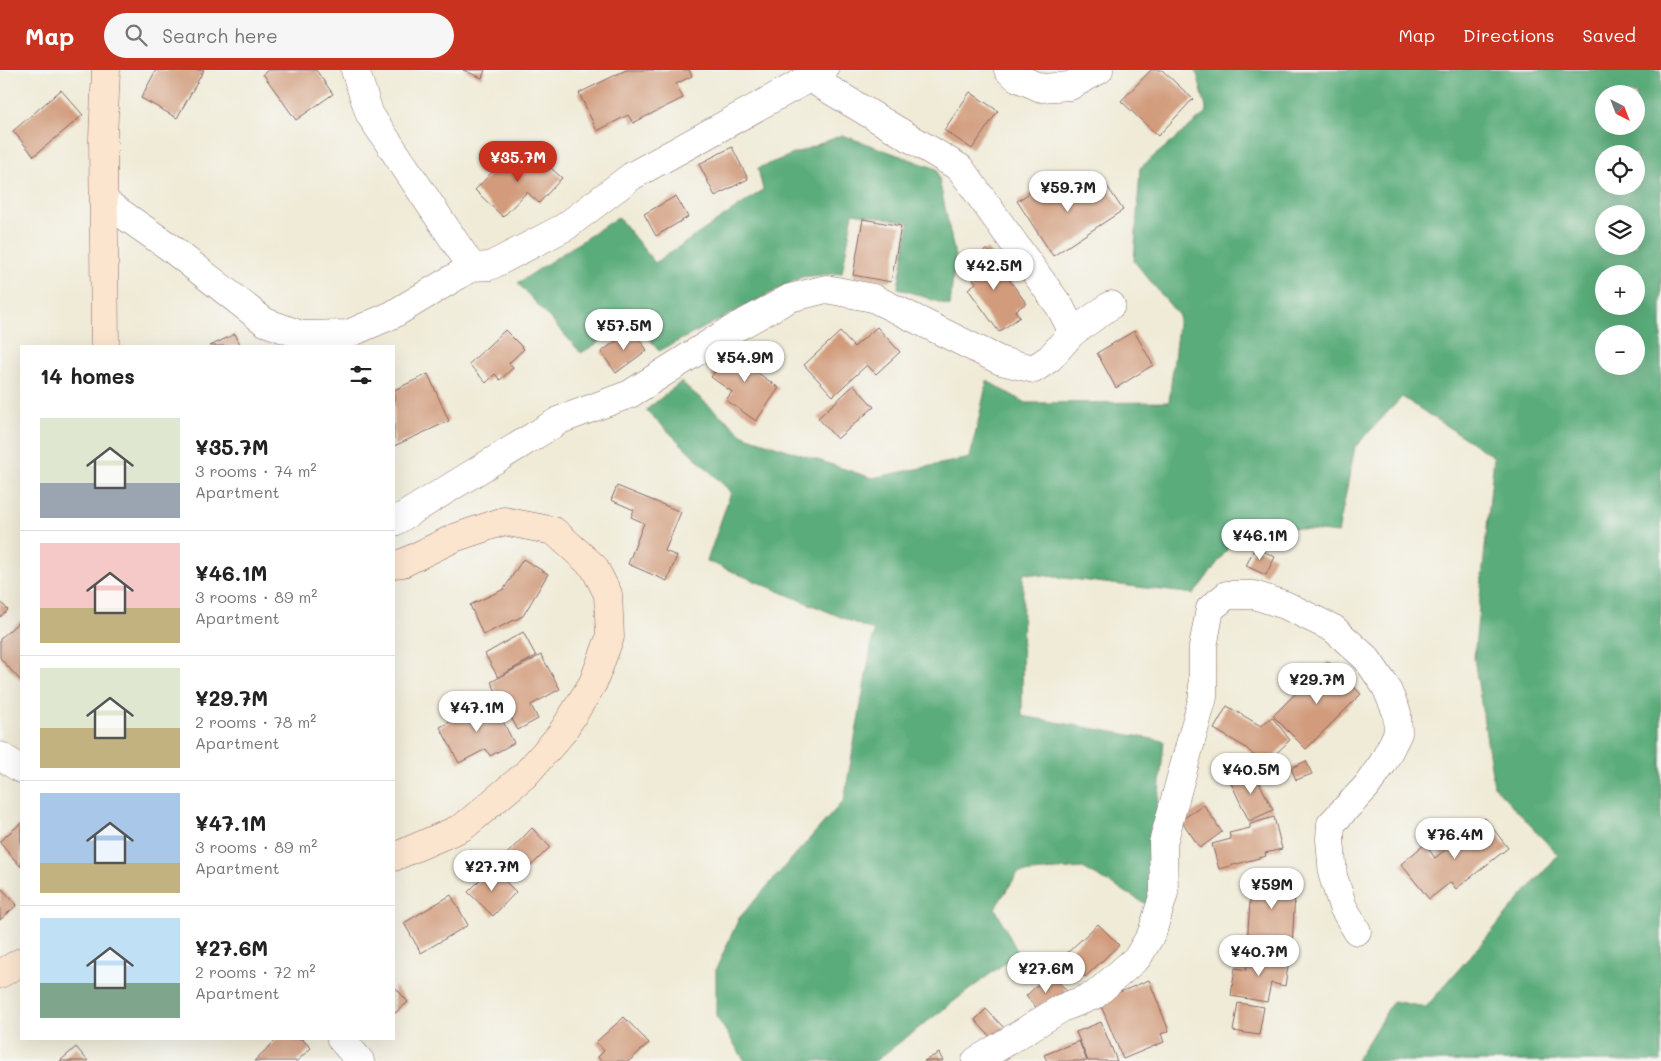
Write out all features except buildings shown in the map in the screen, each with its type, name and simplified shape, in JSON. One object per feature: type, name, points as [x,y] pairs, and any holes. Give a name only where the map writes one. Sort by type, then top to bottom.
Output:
[{"type":"street","points":[[105,345],[103,138],[106,70]]},
{"type":"street","points":[[356,70],[370,114],[472,268]]},
{"type":"street","points":[[1008,70],[1018,78],[1041,88],[1070,86],[1099,70]]},
{"type":"street","points":[[105,202],[168,246],[265,322],[301,335],[348,334],[392,315],[472,268],[490,266],[565,226],[632,176],[817,74],[960,168],[1060,307],[1073,332]]},
{"type":"street","points":[[395,521],[560,420],[630,394],[726,333],[790,298],[826,289],[873,298],[1001,361],[1034,369],[1050,358],[1073,332],[1111,305]]},
{"type":"street","points":[[395,564],[403,562],[454,538],[504,521],[554,531],[594,567],[608,594],[610,637],[593,683],[561,734],[525,775],[463,827],[395,857]]},
{"type":"street","points":[[976,1061],[1062,1008],[1095,995],[1138,957],[1152,934],[1164,893],[1163,843],[1203,697],[1203,647],[1210,609],[1227,595],[1254,595],[1285,605],[1334,629],[1367,659],[1386,687],[1397,713],[1398,733],[1383,763],[1366,787],[1331,824],[1330,840],[1333,876],[1343,906],[1356,931]]},
{"type":"street","points":[[0,756],[20,768]]},
{"type":"street","points":[[0,974],[20,963]]},
{"type":"street","points":[[342,1040],[360,1061]]},
{"type":"green space","points":[[1196,70],[1661,70],[1661,1061],[1356,1061],[1393,1001],[1426,1007],[1558,855],[1494,786],[1474,658],[1494,457],[1402,397],[1355,447],[1338,533],[1247,523],[1194,594],[1023,573],[1022,716],[1164,741],[1148,905],[1083,868],[1018,873],[995,908],[1018,953],[875,1061],[745,1061],[716,1016],[716,969],[739,918],[844,800],[874,631],[707,561],[731,492],[646,410],[681,382],[745,436],[872,478],[970,458],[987,381],[1026,403],[1169,402],[1179,316],[1134,261],[1140,168],[1207,112]]},
{"type":"green space","points":[[842,135],[937,169],[955,256],[950,306],[898,288],[909,222],[853,213],[842,273],[802,277],[659,351],[635,321],[581,353],[518,283],[618,217],[655,263],[763,190],[758,168]]}]
